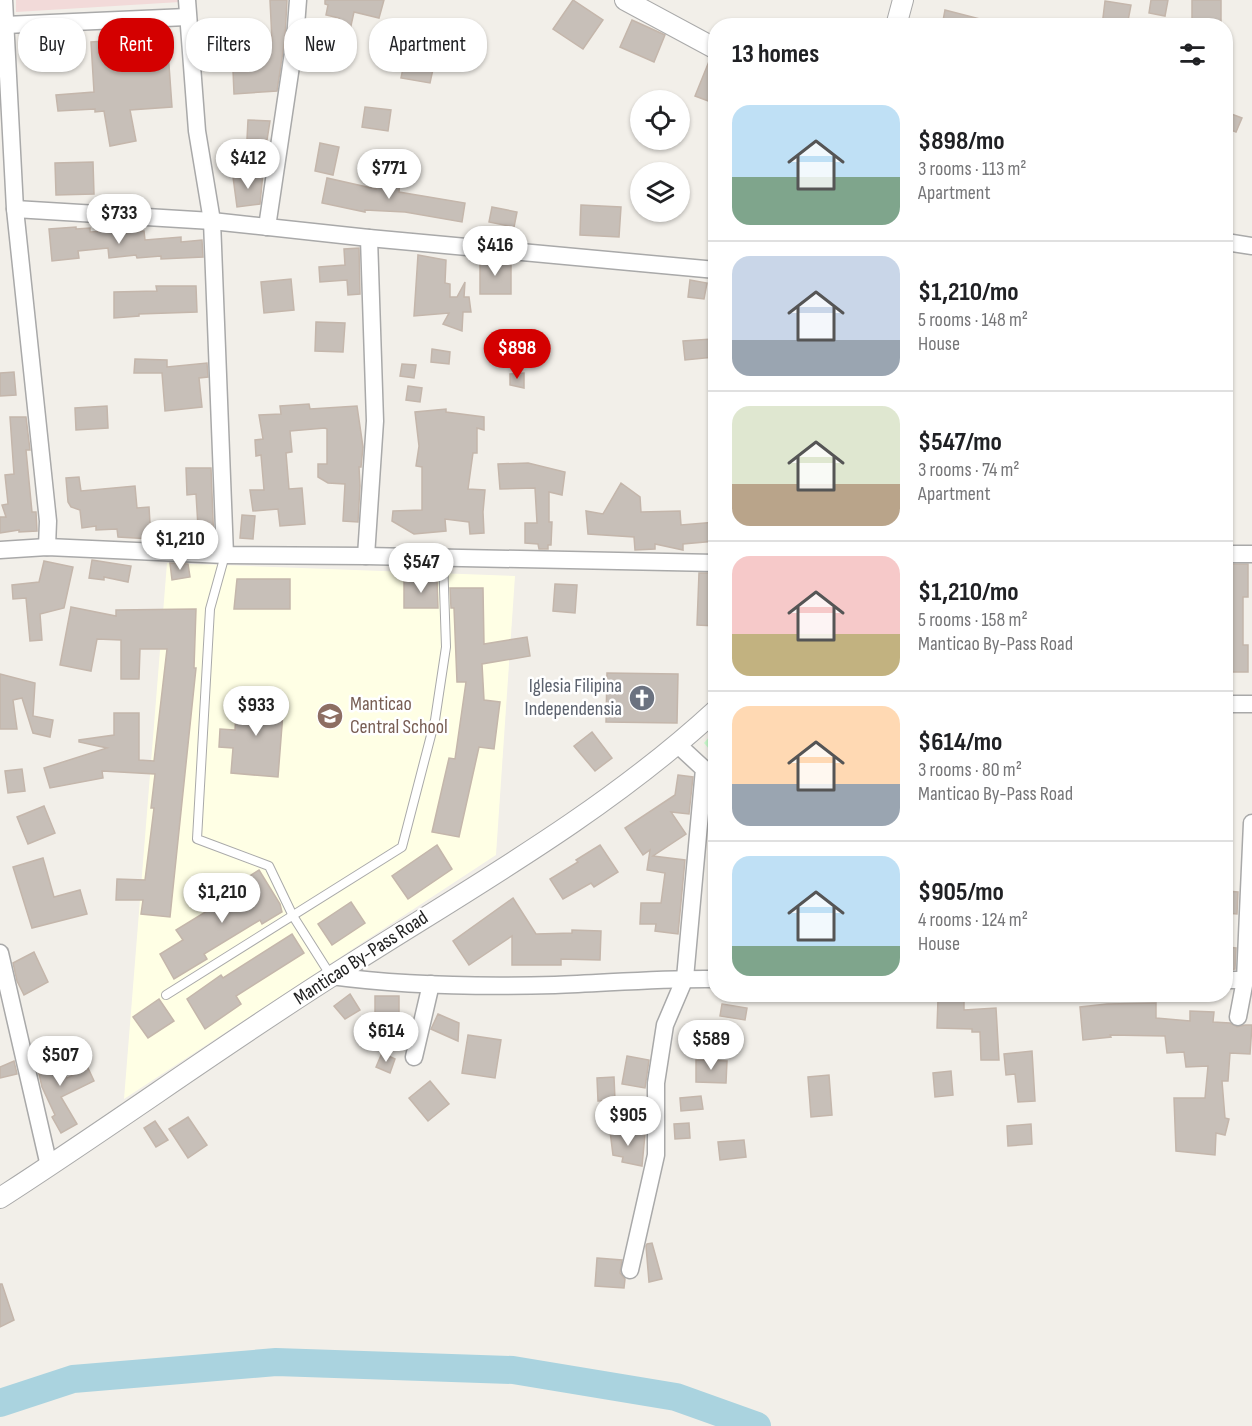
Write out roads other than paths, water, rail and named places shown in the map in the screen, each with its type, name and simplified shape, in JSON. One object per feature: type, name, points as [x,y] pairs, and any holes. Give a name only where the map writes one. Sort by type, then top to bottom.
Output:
[{"type":"street","points":[[4,0],[15,209],[48,521],[47,547]]},
{"type":"street","points":[[187,0],[197,131],[212,221],[225,555]]},
{"type":"street","points":[[267,226],[295,39],[298,0]]},
{"type":"street","points":[[625,0],[708,45]]},
{"type":"street","points":[[898,18],[903,0]]},
{"type":"street","points":[[6,25],[187,17]]},
{"type":"street","points":[[15,209],[212,221],[708,269]]},
{"type":"street","points":[[366,556],[375,421],[369,238]]},
{"type":"street","points":[[1233,243],[1252,246]]},
{"type":"street","points":[[0,550],[47,547],[225,555],[708,563]]},
{"type":"street","points":[[1233,554],[1252,554]]},
{"type":"street","points":[[1233,704],[1252,704]]},
{"type":"street","name":"Manticao By-Pass Road","points":[[0,1198],[331,976],[562,830],[628,784],[678,745],[708,717]]},
{"type":"street","points":[[678,745],[708,768]]},
{"type":"street","points":[[630,1270],[656,1155],[656,1083],[665,1025],[685,978],[708,787]]},
{"type":"street","points":[[1238,1017],[1245,980],[1252,823]]},
{"type":"street","points":[[0,953],[50,1166]]},
{"type":"street","points":[[331,976],[431,984],[553,985],[708,979]]},
{"type":"street","points":[[1233,980],[1245,980]]},
{"type":"street","points":[[414,1057],[431,984]]},
{"type":"lane","points":[[225,555],[210,609],[197,839],[268,866],[293,915],[331,976]]},
{"type":"lane","points":[[166,995],[402,847],[435,720],[446,647],[443,558]]},
{"type":"waterway","points":[[0,1403],[73,1379],[276,1362],[513,1370],[676,1397],[757,1426]]},
{"type":"place","name":"Iglesia Filipina Independensia","points":[[642,698]]},
{"type":"place","name":"Manticao Central School","points":[[330,716]]}]
